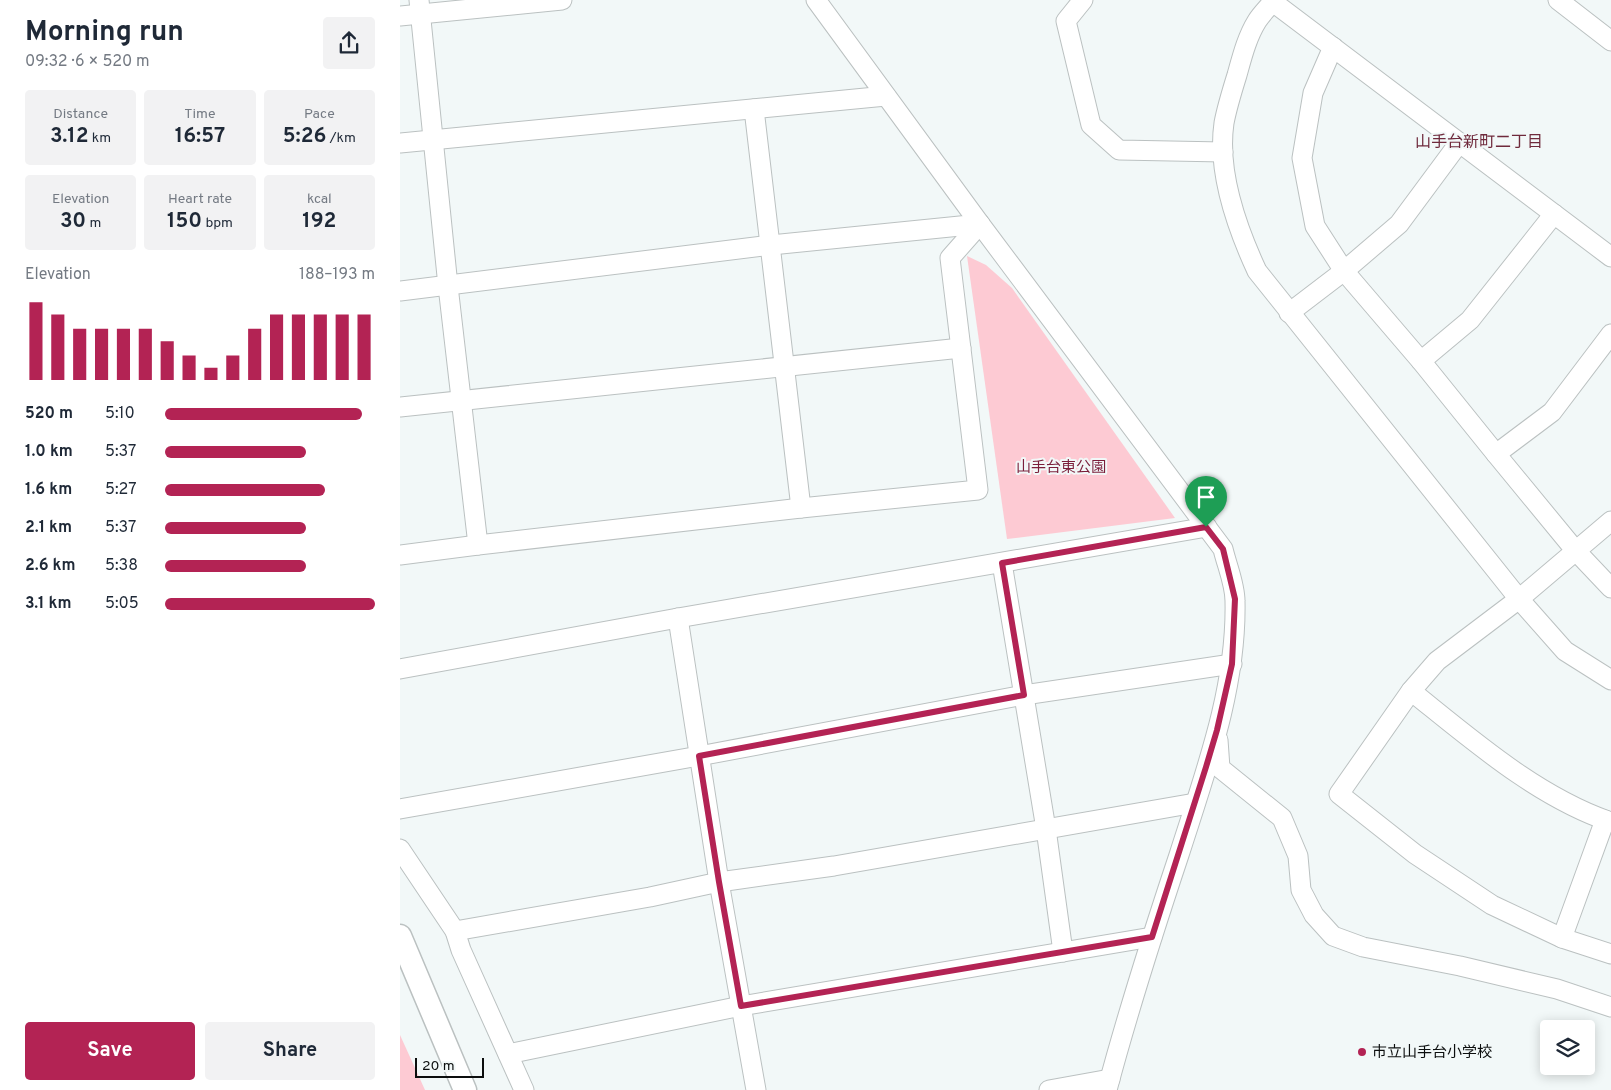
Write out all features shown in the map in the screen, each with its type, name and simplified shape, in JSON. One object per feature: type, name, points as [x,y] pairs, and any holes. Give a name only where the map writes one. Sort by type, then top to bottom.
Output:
[{"type":"street","points":[[400,16],[420,7],[562,0]]},
{"type":"street","points":[[816,0],[980,224],[1223,549],[1235,599],[1232,664],[1217,730],[1108,1085],[1049,1090]]},
{"type":"street","points":[[1083,0],[1066,21],[1091,125],[1119,150],[1223,152]]},
{"type":"street","points":[[1611,257],[1274,1],[1257,21],[1247,43],[1231,95],[1224,124],[1223,152],[1231,198],[1242,240],[1257,271],[1519,598],[1565,651],[1611,680]]},
{"type":"street","points":[[1563,1],[1611,41]]},
{"type":"street","points":[[420,7],[448,286],[478,545]]},
{"type":"street","points":[[1333,47],[1313,93],[1302,158],[1315,226],[1344,271],[1421,361],[1575,550],[1611,588]]},
{"type":"street","points":[[400,143],[886,96]]},
{"type":"street","points":[[754,109],[801,508]]},
{"type":"street","points":[[1289,313],[1344,271],[1399,224],[1459,143]]},
{"type":"street","points":[[1421,361],[1470,320],[1554,214]]},
{"type":"street","points":[[400,291],[771,245],[980,224]]},
{"type":"street","points":[[400,556],[478,545],[801,508],[978,490],[950,258],[980,224]]},
{"type":"street","points":[[1496,454],[1552,412],[1611,334]]},
{"type":"street","points":[[400,407],[961,348]]},
{"type":"street","points":[[1611,521],[1519,598],[1438,662],[1411,691],[1339,794],[1415,854],[1485,900],[1562,938],[1611,954]]},
{"type":"street","points":[[400,669],[678,618],[1206,527]]},
{"type":"street","points":[[1002,563],[1046,829],[1063,952]]},
{"type":"street","points":[[678,618],[719,882],[756,1090]]},
{"type":"street","points":[[400,809],[699,756],[1024,695],[1232,664]]},
{"type":"street","points":[[1411,691],[1496,759],[1560,799],[1608,821],[1562,938]]},
{"type":"street","points":[[1217,730],[1220,768],[1282,818],[1298,856],[1301,890],[1314,915],[1333,936],[1363,947],[1460,966],[1558,989],[1611,1007]]},
{"type":"street","points":[[455,931],[650,897],[719,882],[834,866],[1195,803]]},
{"type":"street","points":[[400,849],[455,931],[461,950],[524,1090]]},
{"type":"street","points":[[400,936],[466,1090]]},
{"type":"street","points":[[508,1054],[741,1006],[1152,937]]},
{"type":"green space","name":"山手台東公園","points":[[967,256],[986,265],[1012,288],[1175,518],[1007,539]]},
{"type":"green space","points":[[400,1035],[425,1090],[400,1090]]},
{"type":"place","name":"市立山手台小学校","points":[[1362,1052]]},
{"type":"district","name":"山手台新町二丁目","points":[[1479,141]]},
{"type":"route","points":[[1206,527],[1223,549],[1235,599],[1232,664],[1217,730],[1152,937],[741,1006],[699,756],[1024,695],[1002,563],[1206,527]]}]
